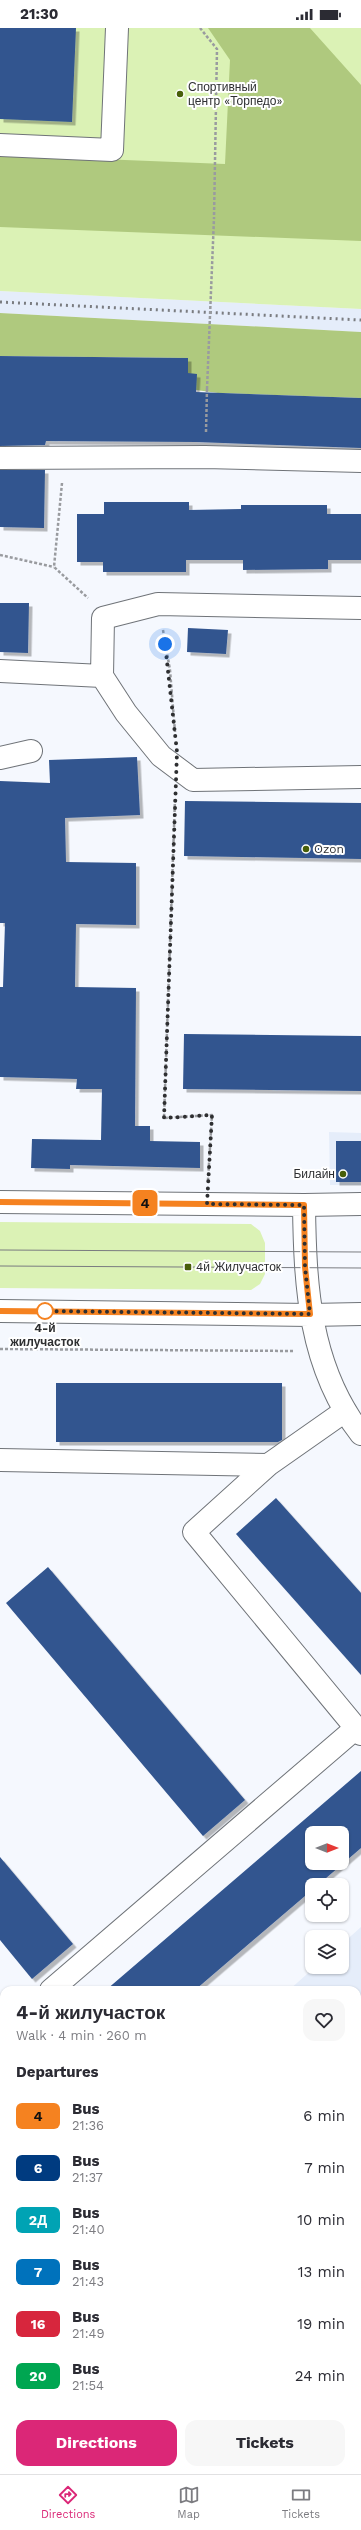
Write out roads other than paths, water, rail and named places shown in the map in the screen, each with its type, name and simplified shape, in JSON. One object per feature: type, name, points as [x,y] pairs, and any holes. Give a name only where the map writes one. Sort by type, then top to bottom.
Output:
[{"type":"main road","points":[[0,145],[112,150],[117,28]]},
{"type":"main road","points":[[0,458],[205,457],[361,461]]},
{"type":"main road","points":[[361,608],[158,604],[103,618],[102,676],[126,713],[161,756],[194,780],[361,777]]},
{"type":"main road","points":[[0,671],[102,676]]},
{"type":"main road","points":[[0,758],[31,751]]},
{"type":"main road","points":[[0,1202],[304,1205],[361,1204]]},
{"type":"main road","points":[[304,1205],[305,1267],[310,1314],[325,1366],[345,1411],[361,1434]]},
{"type":"main road","points":[[0,1311],[361,1314]]},
{"type":"main road","points":[[57,1986],[358,1731],[194,1532],[268,1465],[345,1411]]},
{"type":"main road","points":[[0,1460],[268,1465]]},
{"type":"tram line","points":[[0,1250],[361,1252]]},
{"type":"tram line","points":[[0,1266],[361,1268]]},
{"type":"railway","points":[[0,302],[361,320]]},
{"type":"place","name":"Спортивный центр «Торпедо»","points":[[180,94]]},
{"type":"place","name":"Ozon","points":[[306,849]]},
{"type":"place","name":"Билайн","points":[[343,1174]]},
{"type":"place","name":"4й Жилучасток","points":[[188,1267]]},
{"type":"place","name":"4-й жилучасток","points":[[45,1311]]}]
